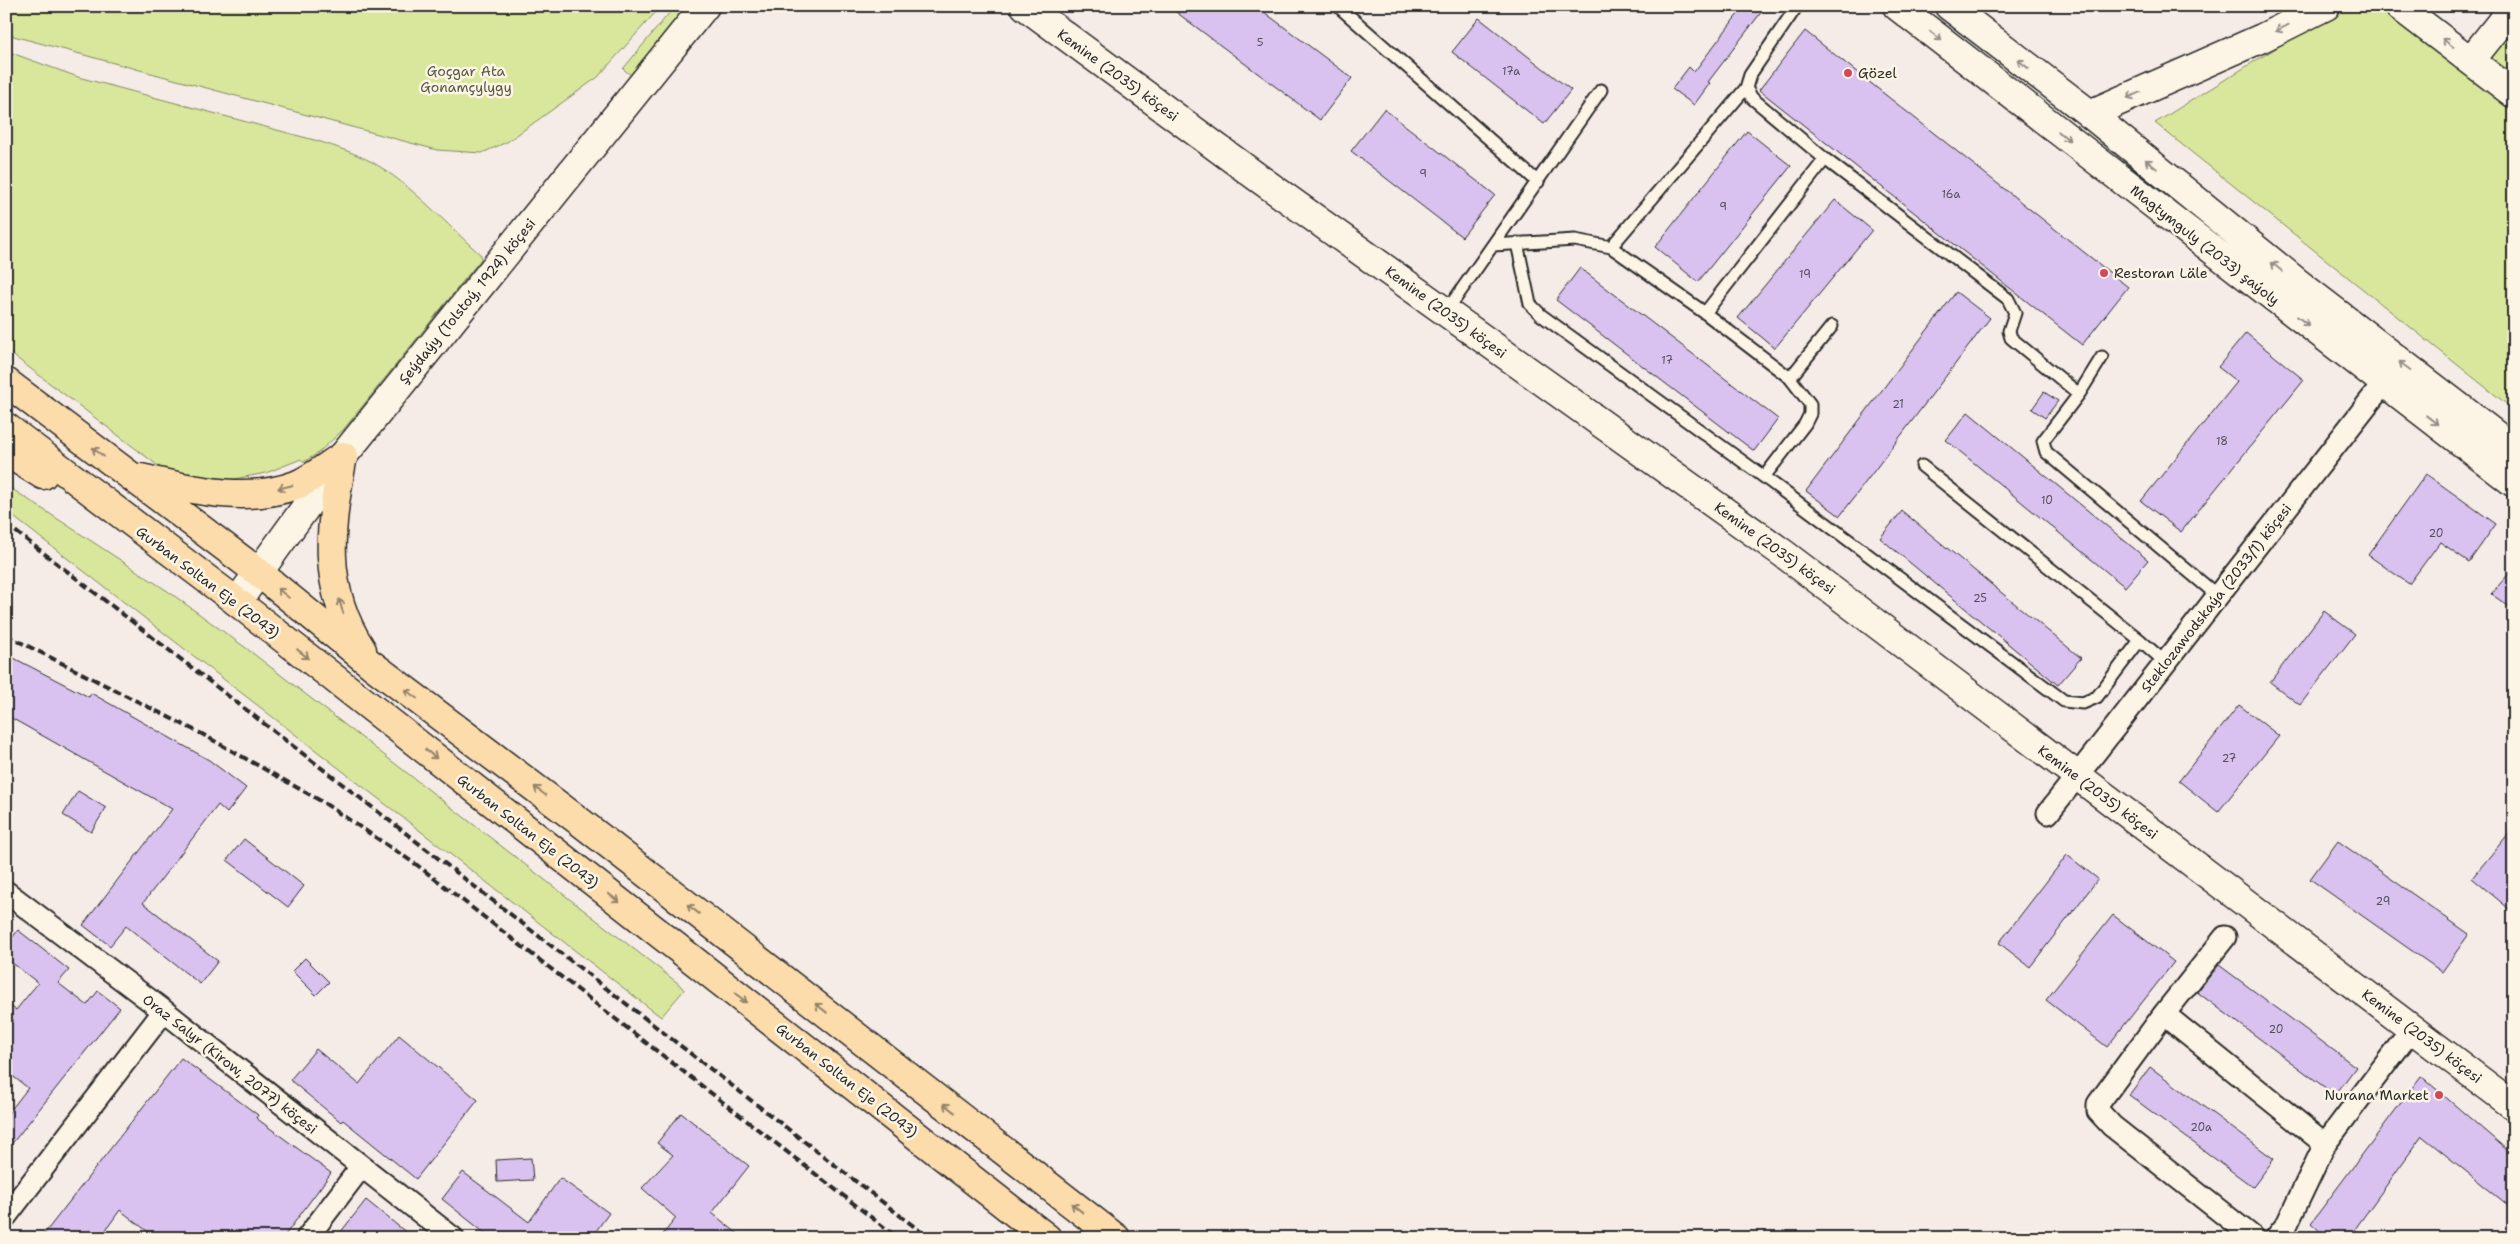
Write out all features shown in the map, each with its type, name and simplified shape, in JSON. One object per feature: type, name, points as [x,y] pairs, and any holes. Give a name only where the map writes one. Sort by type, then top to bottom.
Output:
[{"type":"highway","points":[[6,382],[258,572],[372,664],[579,821],[1116,1238]]},
{"type":"highway","name":"Gurban Soltan Eje (2043)","points":[[6,427],[175,557],[237,602],[1047,1238]]},
{"type":"highway","points":[[6,452],[175,557]]},
{"type":"highway","points":[[132,477],[206,492],[252,495],[297,484],[342,456]]},
{"type":"highway","points":[[342,456],[331,518],[331,558],[336,588],[347,624],[372,664]]},
{"type":"street","name":"Şeýdaýy (Tolstoý, 1924) köçesi","points":[[237,602],[342,456],[706,6]]},
{"type":"street","name":"Kemine (2035) köçesi","points":[[1025,6],[1446,312],[1784,554],[2514,1106]]},
{"type":"street","name":"Magtymguly (2033) şaýoly","points":[[1897,6],[2514,483]]},
{"type":"street","name":"Magtymguly (2033) şaýoly","points":[[1949,6],[2090,114],[2298,283],[2514,449]]},
{"type":"street","points":[[2090,114],[2252,42],[2326,6]]},
{"type":"street","points":[[2399,6],[2514,94]]},
{"type":"street","points":[[2472,60],[2514,6]]},
{"type":"street","name":"Steklozawodskaýa (2033/1) köçesi","points":[[2048,813],[2384,383]]},
{"type":"street","name":"Oraz Salyr (Kirow, 2077) köçesi","points":[[6,892],[164,1011],[453,1238]]},
{"type":"street","points":[[2225,938],[2164,1014],[2098,1104],[2098,1112],[2112,1126],[2254,1238]]},
{"type":"street","points":[[6,1216],[164,1011]]},
{"type":"street","points":[[2164,1014],[2325,1144]]},
{"type":"street","points":[[2276,1238],[2287,1224],[2325,1144],[2412,1029]]},
{"type":"street","points":[[307,1238],[361,1167]]},
{"type":"lane","points":[[1338,6],[1538,182]]},
{"type":"lane","points":[[1611,247],[1746,88],[1750,75],[1797,6]]},
{"type":"lane","points":[[1746,88],[1752,98],[1825,159],[2008,299],[2015,313],[2009,331],[2011,338],[2079,394]]},
{"type":"lane","points":[[1446,312],[1602,90]]},
{"type":"lane","points":[[1705,313],[1825,159]]},
{"type":"lane","points":[[1494,245],[1574,240],[1611,247],[1705,313],[1790,378],[1810,404],[1810,414],[1805,424],[1764,477]]},
{"type":"lane","points":[[1517,244],[1530,304],[1541,315],[1764,477],[2064,701],[2083,703],[2097,697],[2140,640]]},
{"type":"lane","points":[[1790,378],[1832,326]]},
{"type":"lane","points":[[2102,356],[2079,394],[2043,442],[2046,452],[2218,596]]},
{"type":"lane","points":[[1922,466],[2140,640],[2166,663]]},
{"type":"green space","name":"Goçgar Ata Gonamçylygy","points":[[6,6],[661,6],[598,77],[507,142],[482,153],[437,150],[6,34]]},
{"type":"green space","points":[[675,6],[687,6],[631,75],[623,69]]},
{"type":"green space","points":[[2344,6],[2372,6],[2471,60],[2514,11],[2514,410],[2155,123]]},
{"type":"green space","points":[[6,51],[78,77],[318,141],[359,156],[386,171],[415,193],[481,255],[481,259],[344,429],[318,453],[304,462],[301,459],[266,473],[234,479],[203,477],[161,468],[6,350]]},
{"type":"green space","points":[[6,485],[169,592],[246,648],[679,984],[684,990],[661,1017],[6,511]]},
{"type":"building","points":[[1168,6],[1256,6],[1352,78],[1320,120]]},
{"type":"building","points":[[1744,6],[1766,6],[1708,82],[1710,83],[1694,105],[1672,89],[1689,67],[1694,72]]},
{"type":"building","points":[[1479,18],[1571,90],[1544,124],[1452,52]]},
{"type":"building","points":[[1805,31],[2128,287],[2082,345],[1759,90]]},
{"type":"building","points":[[1384,109],[1495,195],[1462,237],[1351,151]]},
{"type":"building","points":[[1747,131],[1791,166],[1698,282],[1655,247]]},
{"type":"building","points":[[1835,200],[1872,230],[1775,348],[1738,318]]},
{"type":"building","points":[[1580,268],[1778,419],[1754,451],[1556,300]]},
{"type":"building","points":[[1956,292],[1990,318],[1840,516],[1806,491]]},
{"type":"building","points":[[2246,333],[2304,380],[2181,532],[2141,501],[2237,382],[2218,367]]},
{"type":"building","points":[[2044,392],[2058,401],[2045,418],[2032,409]]},
{"type":"building","points":[[1968,412],[2148,560],[2125,587],[1946,440]]},
{"type":"building","points":[[2426,474],[2496,524],[2469,562],[2440,542],[2409,584],[2368,555]]},
{"type":"building","points":[[1902,511],[2081,658],[2058,685],[1880,538]]},
{"type":"building","points":[[2514,568],[2514,610],[2491,594]]},
{"type":"building","points":[[2324,611],[2355,634],[2300,705],[2270,682]]},
{"type":"building","points":[[6,654],[89,697],[91,693],[209,760],[246,788],[227,813],[218,805],[143,903],[218,961],[200,984],[126,926],[110,946],[83,925],[172,809],[6,715]]},
{"type":"building","points":[[2239,705],[2279,736],[2218,812],[2179,781]]},
{"type":"building","points":[[78,791],[106,808],[91,832],[63,815]]},
{"type":"building","points":[[2514,827],[2514,913],[2472,878]]},
{"type":"building","points":[[244,839],[304,886],[288,907],[227,860]]},
{"type":"building","points":[[2338,841],[2469,934],[2442,972],[2310,879]]},
{"type":"building","points":[[2067,855],[2098,879],[2030,967],[1999,943]]},
{"type":"building","points":[[2113,915],[2174,962],[2107,1047],[2046,1000]]},
{"type":"building","points":[[18,930],[69,970],[58,983],[87,1005],[98,991],[120,1008],[6,1151],[6,1116],[28,1088],[6,1071],[6,1003],[16,1010],[38,983],[6,958],[6,946]]},
{"type":"building","points":[[305,958],[329,982],[316,995],[292,971]]},
{"type":"building","points":[[2219,965],[2356,1067],[2335,1095],[2197,992]]},
{"type":"building","points":[[399,1035],[478,1100],[416,1179],[343,1120],[341,1122],[290,1080],[316,1049],[359,1084]]},
{"type":"building","points":[[181,1058],[258,1115],[256,1118],[331,1173],[283,1238],[156,1238],[120,1210],[100,1238],[41,1238]]},
{"type":"building","points":[[2150,1067],[2274,1159],[2253,1187],[2129,1095]]},
{"type":"building","points":[[2421,1076],[2514,1156],[2514,1210],[2422,1136],[2355,1229],[2365,1238],[2327,1238],[2311,1223]]},
{"type":"building","points":[[681,1113],[749,1166],[712,1213],[743,1238],[660,1238],[676,1218],[642,1188],[673,1155],[657,1143]]},
{"type":"building","points":[[531,1158],[533,1180],[497,1182],[496,1160]]},
{"type":"building","points":[[463,1172],[529,1222],[560,1178],[609,1213],[591,1238],[491,1238],[442,1199]]},
{"type":"building","points":[[366,1200],[413,1238],[336,1238]]},
{"type":"railway","points":[[6,524],[929,1238]]},
{"type":"railway","points":[[6,635],[202,734],[321,801],[417,865],[898,1238]]},
{"type":"place","name":"Gözel","points":[[1848,73]]},
{"type":"place","name":"Restoran Läle","points":[[2104,273]]},
{"type":"place","name":"Nurana Market","points":[[2439,1095]]}]
